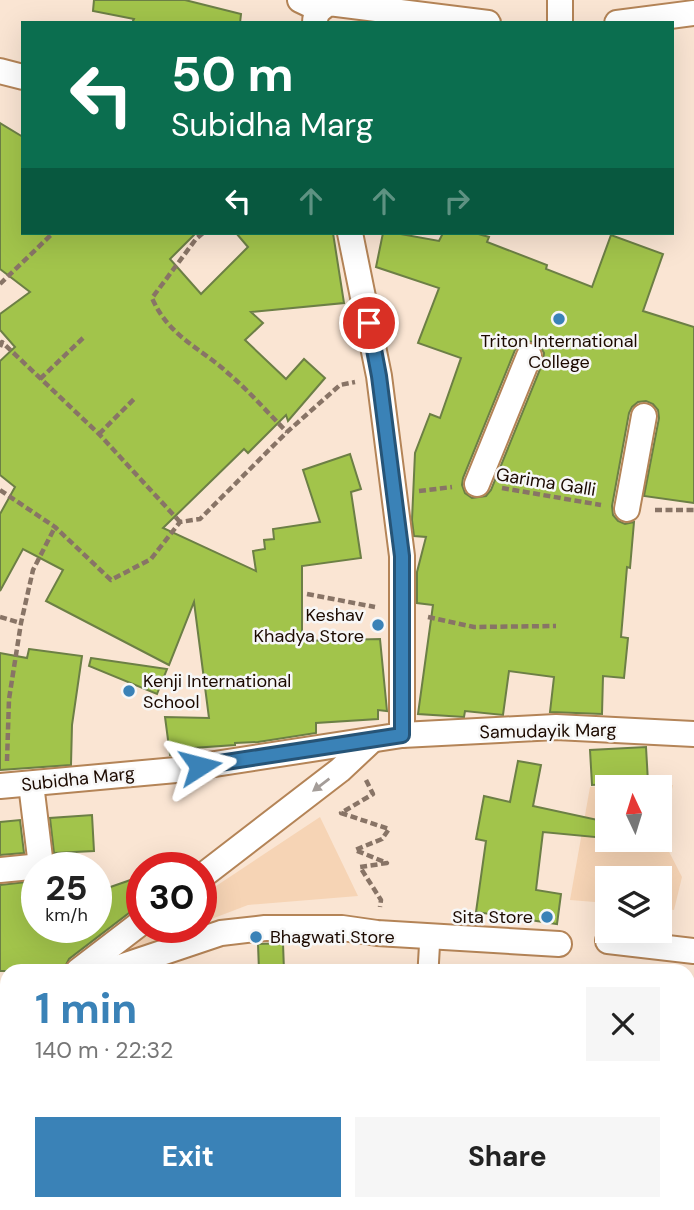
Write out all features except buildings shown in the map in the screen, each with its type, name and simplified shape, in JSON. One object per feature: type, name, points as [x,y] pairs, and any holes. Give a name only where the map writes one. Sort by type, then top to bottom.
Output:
[{"type":"street","points":[[560,21],[561,0]]},
{"type":"street","points":[[311,11],[329,3],[472,21]]},
{"type":"street","points":[[624,21],[667,8],[694,13]]},
{"type":"street","points":[[0,71],[21,76]]},
{"type":"street","points":[[350,235],[379,376],[402,556],[402,735]]},
{"type":"street","points":[[477,484],[528,356]]},
{"type":"street","points":[[626,509],[644,416]]},
{"type":"street","name":"Samudayik Marg","points":[[402,735],[556,727],[694,734]]},
{"type":"street","name":"Subidha Marg","points":[[3,786],[176,770],[402,735]]},
{"type":"street","points":[[217,865],[340,770],[372,740]]},
{"type":"street","points":[[0,870],[41,866],[31,784]]},
{"type":"street","points":[[143,964],[221,933],[265,928],[342,928],[377,933],[559,944]]},
{"type":"street","points":[[87,964],[126,934]]},
{"type":"street","points":[[428,964],[430,936]]},
{"type":"street","points":[[625,943],[694,951]]},
{"type":"path","points":[[0,284],[51,235]]},
{"type":"path","points":[[201,235],[152,298],[158,312],[190,346],[228,373],[287,432]]},
{"type":"path","points":[[40,379],[83,338]]},
{"type":"path","points":[[1,343],[99,434],[180,522]]},
{"type":"path","points":[[0,490],[55,527],[111,580],[151,559],[180,522],[200,519],[287,432],[340,385],[379,376]]},
{"type":"path","points":[[99,434],[136,397]]},
{"type":"path","name":"Garima Galli","points":[[394,494],[477,484],[626,509],[694,510]]},
{"type":"path","points":[[3,786],[9,699],[21,623],[33,570],[55,527]]},
{"type":"path","points":[[0,617],[21,623]]},
{"type":"path","points":[[340,770],[372,772],[364,777],[373,794],[341,813],[389,830],[382,839],[355,850],[387,863],[360,867],[381,900],[377,933]]},
{"type":"shaded area","points":[[590,787],[595,787],[595,852],[669,852],[682,877],[674,910],[672,866],[595,866],[595,902],[570,900]]},
{"type":"shaded area","points":[[320,817],[358,896],[248,905],[217,917],[217,885]]},
{"type":"shaded area","points":[[130,943],[152,943],[97,964]]},
{"type":"place","name":"Triton International College","points":[[559,319]]},
{"type":"place","name":"Keshav Khadya Store","points":[[378,625]]},
{"type":"place","name":"Kenji International School","points":[[129,691]]},
{"type":"place","name":"Sita Store","points":[[547,917]]},
{"type":"place","name":"Bhagwati Store","points":[[256,937]]},
{"type":"route","points":[[200,766],[402,735],[402,556],[379,376],[369,323]]}]
